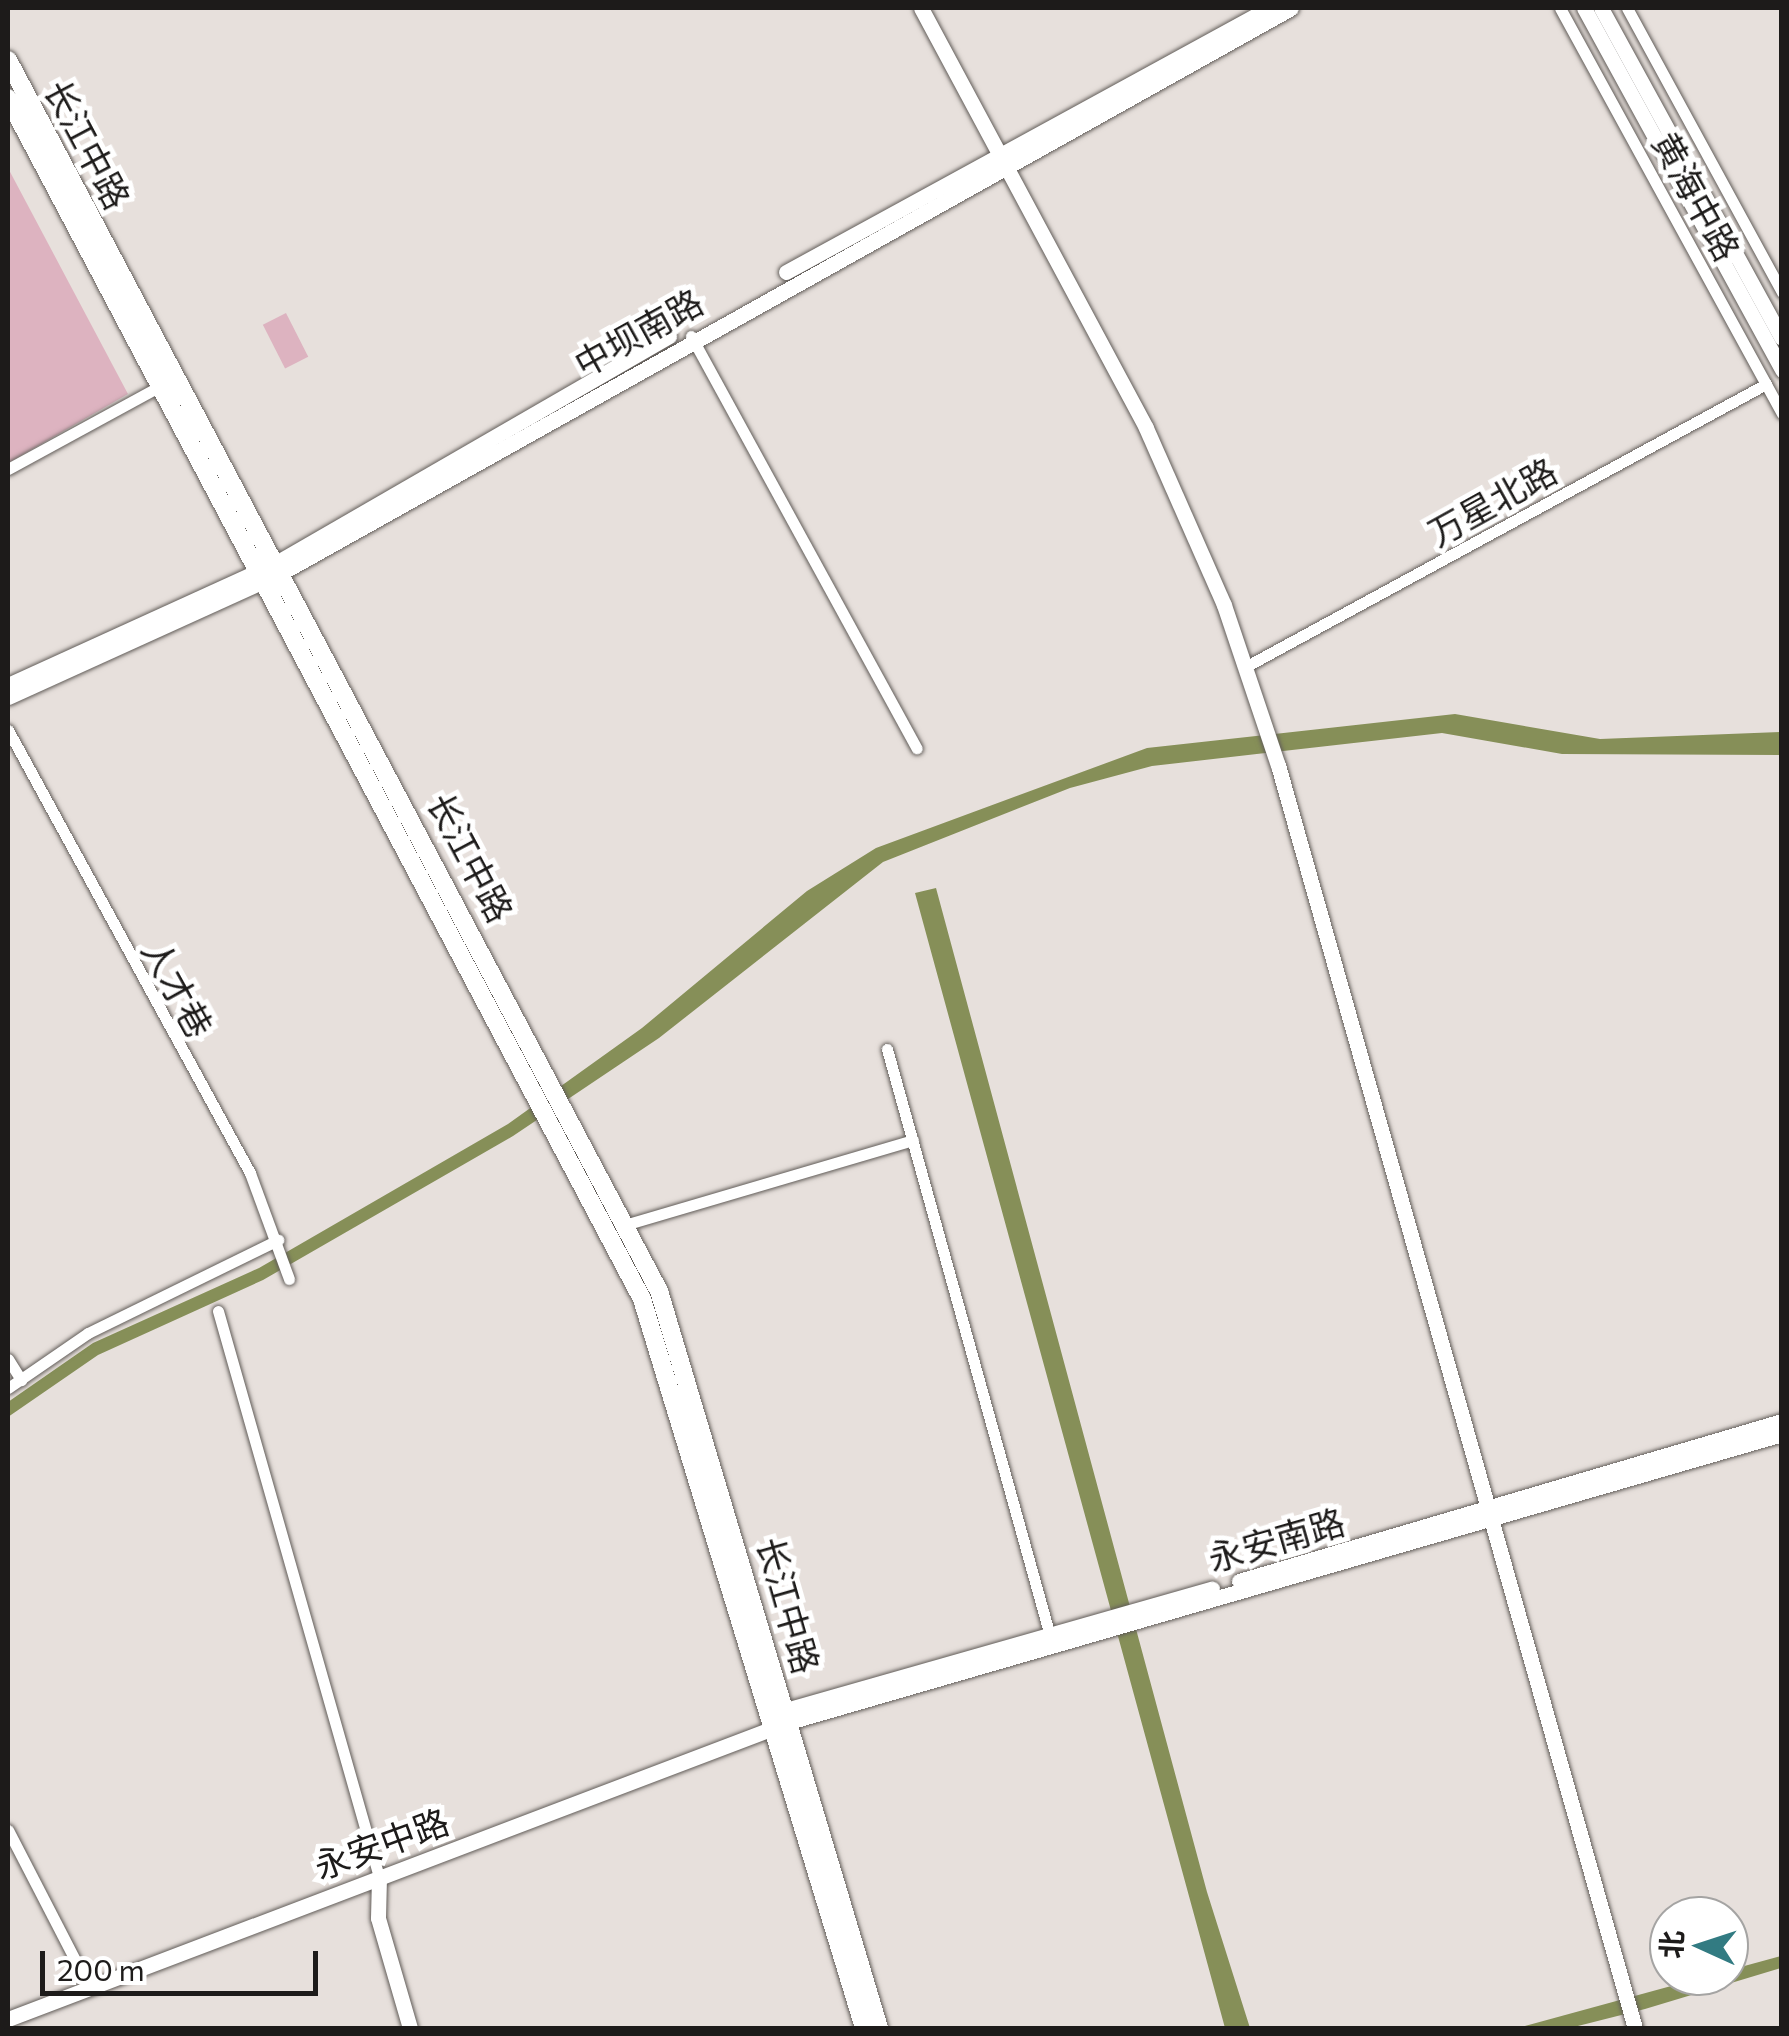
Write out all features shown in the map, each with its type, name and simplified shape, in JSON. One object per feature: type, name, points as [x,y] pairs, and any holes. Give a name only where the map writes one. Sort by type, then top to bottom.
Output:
[{"type":"main road","name":"长江中路","points":[[8,60],[168,382]]},
{"type":"main road","name":"长江中路","points":[[8,98],[271,571],[559,1110],[628,1224],[690,1379],[784,1719]]},
{"type":"main road","name":"长江中路","points":[[559,1110],[648,1316],[784,1719]]},
{"type":"main road","points":[[784,1719],[864,2028]]},
{"type":"main road","points":[[784,1719],[879,2028]]},
{"type":"street","points":[[921,8],[1146,428],[1246,668],[1277,762],[1633,2023]]},
{"type":"street","name":"中坝南路","points":[[8,685],[271,571],[1269,8]]},
{"type":"street","name":"中坝南路","points":[[8,697],[271,571],[1004,158],[1291,8]]},
{"type":"street","name":"黄海中路","points":[[1560,8],[1782,413]]},
{"type":"street","name":"黄海中路","points":[[1584,8],[1782,370]]},
{"type":"street","name":"黄海中路","points":[[1601,8],[1782,338]]},
{"type":"street","points":[[1611,26],[1629,11]]},
{"type":"street","name":"黄海中路","points":[[1629,11],[1782,292]]},
{"type":"street","points":[[1652,175],[1670,166]]},
{"type":"street","points":[[692,336],[917,748]]},
{"type":"street","points":[[8,468],[168,382]]},
{"type":"street","name":"万星北路","points":[[1246,668],[1766,384]]},
{"type":"street","name":"人才巷","points":[[8,730],[278,1243],[288,1276]]},
{"type":"street","points":[[887,1049],[1052,1641]]},
{"type":"street","points":[[628,1224],[913,1140]]},
{"type":"street","points":[[8,1388],[88,1333],[278,1243]]},
{"type":"street","points":[[218,1311],[379,1878],[378,1918],[410,2028]]},
{"type":"street","points":[[8,1359],[21,1380]]},
{"type":"street","name":"永安南路","points":[[1488,1515],[1782,1422]]},
{"type":"street","name":"永安南路","points":[[784,1719],[1782,1434]]},
{"type":"street","name":"永安中路","points":[[8,2018],[784,1719]]},
{"type":"street","points":[[8,1830],[88,1984]]},
{"type":"shaded area","points":[[8,168],[128,394],[8,463]]},
{"type":"shaded area","points":[[286,313],[308,357],[285,368],[263,325]]},
{"type":"shaded area","points":[[1455,714],[1600,739],[1781,732],[1781,755],[1562,754],[1442,733],[1152,766],[1070,788],[883,862],[659,1038],[513,1136],[263,1280],[98,1355],[8,1417],[8,1402],[93,1343],[259,1268],[508,1124],[642,1028],[807,891],[876,848],[1147,748]]},
{"type":"shaded area","points":[[936,888],[1207,1892],[1250,2028],[1225,2028],[915,893]]},
{"type":"shaded area","points":[[1781,1956],[1781,1968],[1749,1978],[1749,1965]]},
{"type":"shaded area","points":[[1649,1992],[1649,1996],[1688,1996],[1570,2028],[1518,2028]]}]
